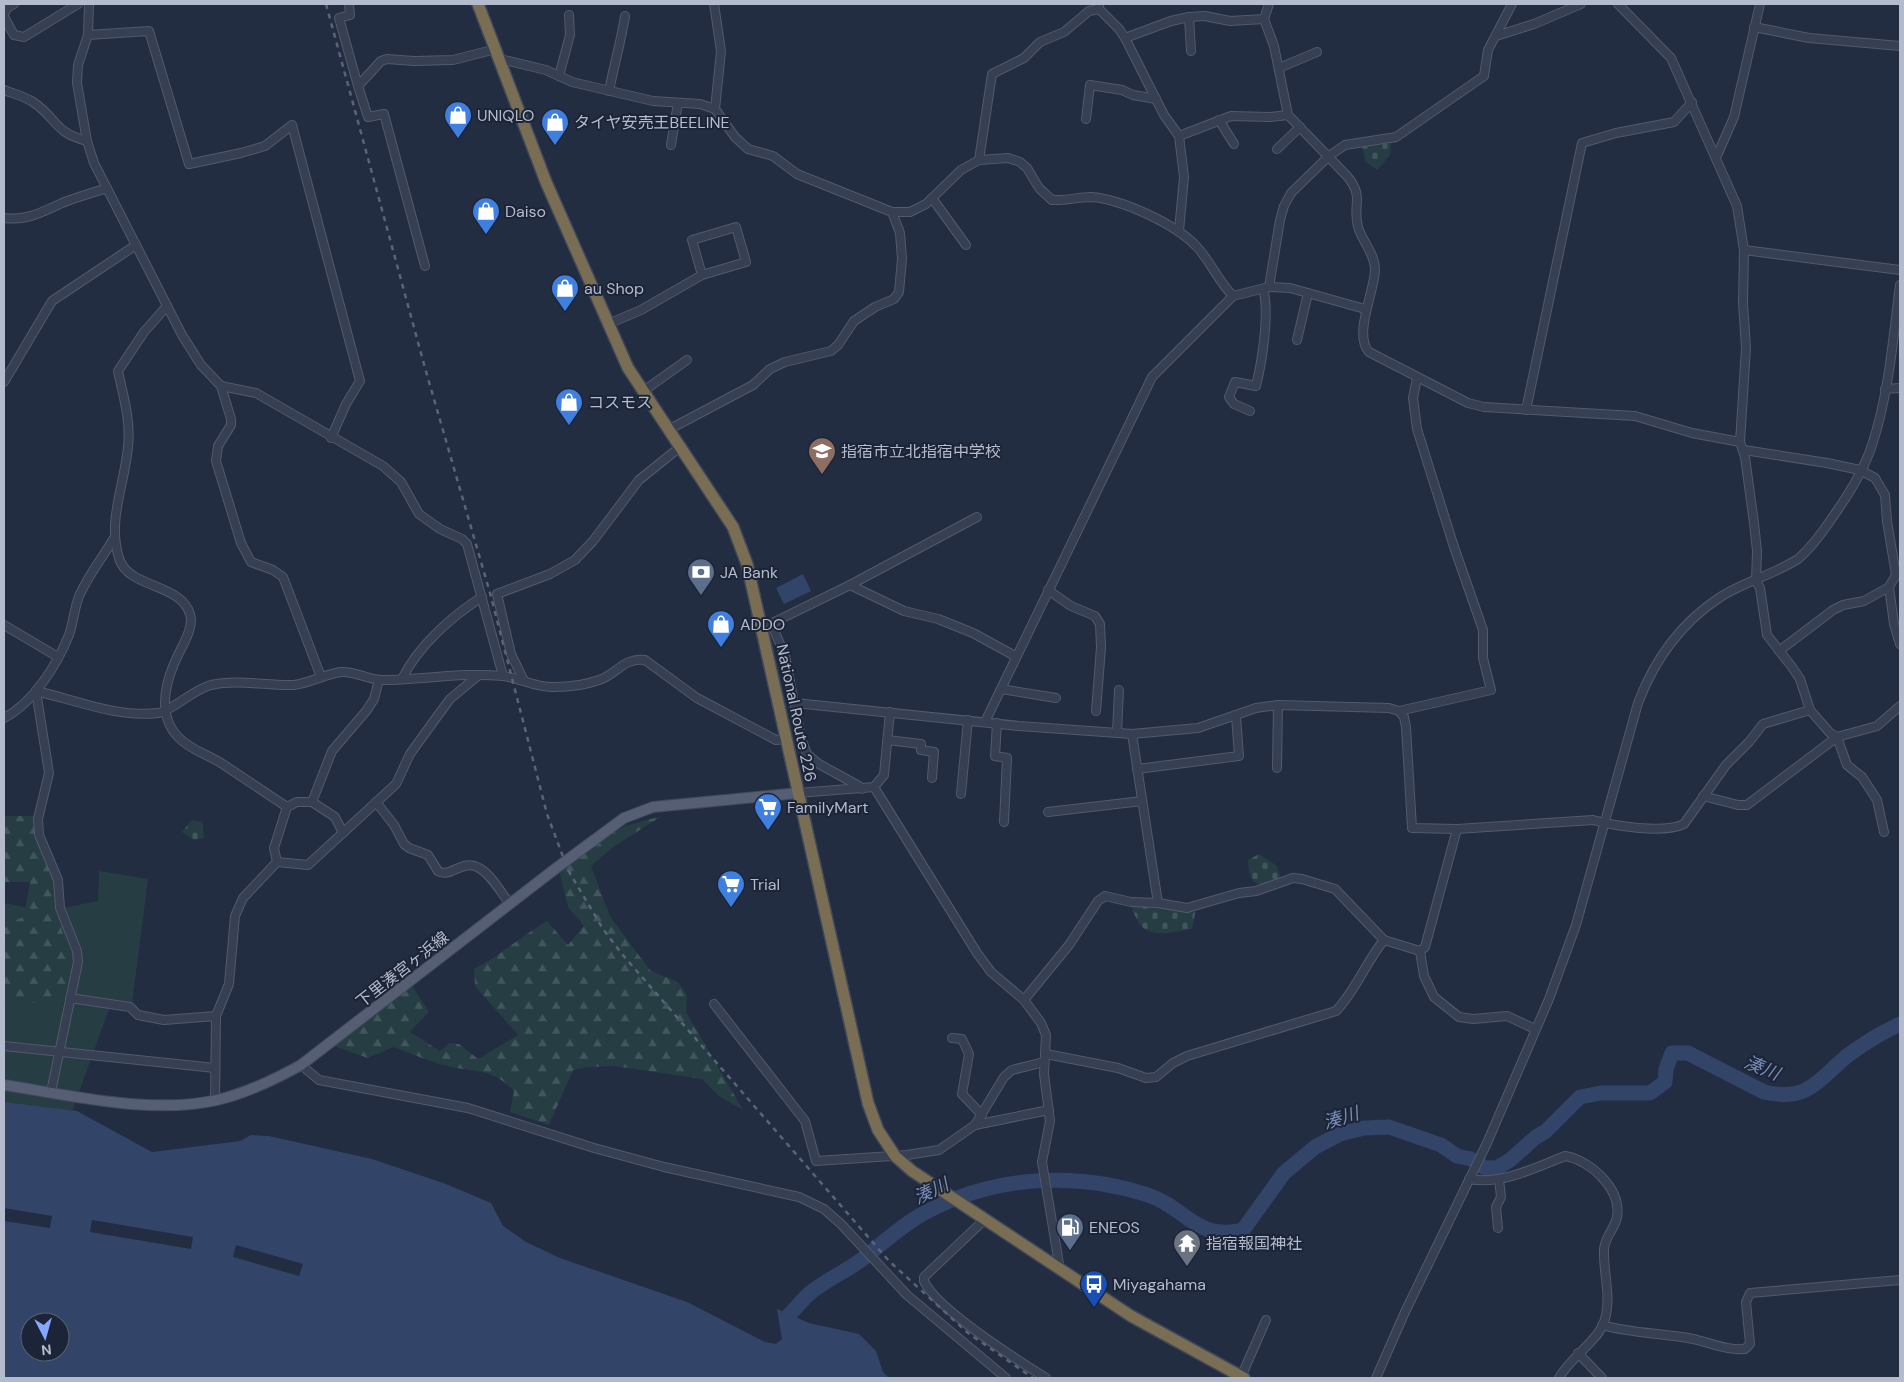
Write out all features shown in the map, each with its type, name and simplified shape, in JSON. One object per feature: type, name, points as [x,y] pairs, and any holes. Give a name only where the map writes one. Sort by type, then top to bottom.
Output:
[{"type":"highway","name":"National Route 226","points":[[478,4],[546,182],[628,368],[642,392],[733,527],[747,564],[767,626],[786,739],[868,1103],[878,1130],[895,1156],[937,1189],[1131,1316],[1242,1378]]},
{"type":"main road","name":"下里湊宮ヶ浜線","points":[[4,1085],[157,1106],[215,1101],[267,1083],[301,1065],[624,818],[653,807],[798,793]]},
{"type":"street","points":[[14,4],[7,8],[4,15],[14,35],[24,37],[78,4]]},
{"type":"street","points":[[89,4],[88,34],[78,65],[77,83],[87,140],[94,163],[167,306],[201,365],[221,386],[231,419],[230,425],[218,446],[216,461],[241,543],[251,562],[273,570],[283,577],[321,677]]},
{"type":"street","points":[[349,4],[350,15],[339,18],[358,86],[368,117],[384,114],[425,266]]},
{"type":"street","points":[[714,4],[721,64],[715,109],[735,136],[748,149],[774,156],[797,174],[892,212],[910,212],[926,204],[961,170],[979,160],[1008,158],[1020,162],[1027,168],[1039,188],[1052,200],[1097,198],[1157,218],[1179,231],[1201,251],[1233,296]]},
{"type":"street","points":[[1269,4],[1264,19],[1272,39],[1288,115],[1330,156],[1356,187],[1358,228],[1374,260],[1374,275],[1366,309],[1366,348],[1417,378],[1468,403],[1526,410],[1635,416],[1692,433],[1740,442]]},
{"type":"street","points":[[1250,411],[1234,404],[1229,397],[1234,382],[1256,386],[1262,362],[1266,288],[1284,206],[1291,193],[1330,156],[1345,145],[1396,137],[1484,76],[1488,50],[1512,4]]},
{"type":"street","points":[[1496,36],[1534,24],[1580,4]]},
{"type":"street","points":[[1618,4],[1671,58],[1737,206],[1744,250],[1742,303],[1746,348],[1740,442],[1744,450],[1754,523],[1756,580],[1760,588],[1766,635],[1792,666],[1800,680],[1810,710],[1830,733],[1837,737],[1847,765],[1862,777],[1877,800],[1884,832]]},
{"type":"street","points":[[1716,158],[1734,117],[1760,4]]},
{"type":"street","points":[[979,160],[992,74],[1024,58],[1040,42],[1064,32],[1089,11],[1099,6],[1125,38],[1156,99],[1179,136],[1184,177],[1179,231]]},
{"type":"street","points":[[559,76],[570,36],[569,15]]},
{"type":"street","points":[[609,91],[613,68],[620,49],[625,16]]},
{"type":"street","points":[[1125,38],[1171,21],[1189,17],[1205,16],[1222,21],[1264,19]]},
{"type":"street","points":[[1189,17],[1191,51]]},
{"type":"street","points":[[1754,27],[1809,38],[1900,46]]},
{"type":"street","points":[[88,34],[131,34],[149,31],[189,164],[265,146],[292,125],[360,381],[346,404],[331,438]]},
{"type":"street","points":[[1278,68],[1317,52]]},
{"type":"street","points":[[358,86],[381,61],[387,59],[414,61],[453,60],[498,54],[546,70],[572,82],[659,102],[715,109]]},
{"type":"street","points":[[1086,119],[1090,85],[1122,90],[1132,95],[1156,99]]},
{"type":"street","points":[[4,90],[35,103],[60,130],[70,136],[87,140]]},
{"type":"street","points":[[1526,410],[1582,143],[1616,133],[1674,122],[1692,102]]},
{"type":"street","points":[[671,145],[678,103]]},
{"type":"street","points":[[1179,136],[1219,120],[1244,115],[1270,117],[1288,115]]},
{"type":"street","points":[[1219,120],[1234,144]]},
{"type":"street","points":[[1277,149],[1300,127]]},
{"type":"street","points":[[4,218],[15,220],[38,215],[62,203],[107,188]]},
{"type":"street","points":[[932,198],[966,245]]},
{"type":"street","points":[[668,430],[754,385],[770,369],[785,362],[831,351],[838,345],[854,321],[875,307],[894,299],[899,292],[902,259],[900,233],[892,212]]},
{"type":"street","points":[[608,324],[641,310],[702,275],[746,262],[736,228],[692,240],[702,275]]},
{"type":"street","points":[[4,382],[52,301],[136,245]]},
{"type":"street","points":[[1744,250],[1900,270]]},
{"type":"street","points":[[1376,1378],[1404,1312],[1471,1176],[1564,962],[1576,926],[1638,703],[1656,662],[1679,635],[1720,598],[1788,566],[1808,551],[1840,508],[1871,448],[1885,389],[1900,284]]},
{"type":"street","points":[[985,722],[1146,388],[1160,370],[1228,304],[1233,296],[1266,288],[1290,288],[1366,309]]},
{"type":"street","points":[[1296,340],[1308,293]]},
{"type":"street","points":[[167,306],[144,332],[118,371],[126,410],[129,445],[119,488],[114,538],[121,563],[125,570],[138,579],[166,590],[187,608],[190,613],[191,625],[164,692],[165,711],[175,732],[182,740],[223,764],[287,807]]},
{"type":"street","points":[[642,392],[687,360]]},
{"type":"street","points":[[795,702],[985,722],[1132,734],[1198,728],[1256,708],[1278,705],[1388,708],[1399,711],[1491,690],[1484,658],[1483,630],[1448,529],[1417,429],[1413,398],[1417,378]]},
{"type":"street","points":[[221,386],[256,393],[392,473],[405,488],[419,514],[440,529],[462,539],[467,544],[503,676]]},
{"type":"street","points":[[1885,389],[1900,388]]},
{"type":"street","points":[[523,679],[511,654],[497,594],[550,574],[575,560],[593,541],[639,480],[680,448]]},
{"type":"street","points":[[1744,450],[1860,470],[1875,478],[1885,495],[1886,522],[1898,574],[1889,587],[1864,601],[1843,605],[1833,610],[1779,651]]},
{"type":"street","points":[[862,789],[814,761],[807,754],[801,738],[785,656],[767,626],[850,585],[977,517]]},
{"type":"street","points":[[4,718],[16,711],[36,691],[58,657],[69,634],[80,594],[114,538]]},
{"type":"street","points":[[850,585],[904,611],[938,619],[973,633],[1016,656]]},
{"type":"street","points":[[1889,587],[1894,624],[1900,644]]},
{"type":"street","points":[[1048,590],[1071,606],[1095,616],[1100,624],[1101,647],[1096,711]]},
{"type":"street","points":[[402,679],[439,630],[458,612],[482,597]]},
{"type":"street","points":[[4,625],[58,657]]},
{"type":"street","points":[[36,691],[84,704],[122,711],[165,711],[191,692],[211,685],[230,682],[295,684],[351,672],[379,680],[479,675],[503,676],[523,679],[541,686],[553,687],[600,680],[626,662],[636,659],[645,660],[697,698],[776,740],[786,739]]},
{"type":"street","points":[[277,862],[308,866],[396,784],[410,754],[450,700],[479,675]]},
{"type":"street","points":[[312,802],[332,751],[367,710],[374,699],[379,680]]},
{"type":"street","points":[[1001,688],[1056,698]]},
{"type":"street","points":[[1116,732],[1119,690]]},
{"type":"street","points":[[36,691],[50,773],[38,819],[39,835],[54,869],[60,908],[77,951],[78,969],[70,998],[51,1092]]},
{"type":"street","points":[[1277,768],[1278,705]]},
{"type":"street","points":[[1704,796],[1747,804],[1837,737],[1877,726],[1900,706]]},
{"type":"street","points":[[1399,711],[1404,717],[1406,727],[1412,828],[1457,828],[1593,820],[1665,829],[1684,824],[1726,765],[1749,742],[1763,724],[1810,710]]},
{"type":"street","points":[[798,793],[874,787],[884,775],[890,712]]},
{"type":"street","points":[[1137,770],[1239,756],[1236,716]]},
{"type":"street","points":[[960,794],[968,720]]},
{"type":"street","points":[[997,723],[995,756],[1006,758],[1004,822]]},
{"type":"street","points":[[1132,734],[1158,903]]},
{"type":"street","points":[[887,740],[921,744],[921,750],[934,752],[932,778]]},
{"type":"street","points":[[874,787],[977,953],[991,972],[1024,1000],[1041,1023],[1046,1035],[1045,1058],[1050,1121],[1042,1162],[1060,1270]]},
{"type":"street","points":[[1048,812],[1142,801]]},
{"type":"street","points":[[277,862],[274,848],[287,807],[297,802],[312,802],[335,817],[343,833]]},
{"type":"street","points":[[376,802],[394,825],[404,844],[409,848],[428,855],[438,872],[446,874],[465,864],[479,867],[486,873],[510,904]]},
{"type":"street","points":[[1420,951],[1425,947],[1457,828]]},
{"type":"street","points":[[215,1101],[216,1016],[229,984],[231,940],[238,905],[277,862]]},
{"type":"street","points":[[1024,1000],[1069,945],[1098,902],[1105,896],[1130,902],[1158,903],[1188,908],[1239,893],[1256,892],[1293,878],[1302,878],[1335,889],[1384,940],[1420,951]]},
{"type":"street","points":[[714,1004],[801,1114],[810,1135],[816,1161],[895,1156],[939,1150],[975,1125],[1004,1077],[1012,1070],[1045,1058],[1118,1068],[1146,1078],[1156,1077],[1173,1063],[1187,1056],[1336,1011],[1344,1003],[1384,940]]},
{"type":"street","points":[[1420,951],[1424,976],[1434,996],[1459,1017],[1472,1019],[1507,1016],[1535,1029]]},
{"type":"street","points":[[70,998],[130,1007],[138,1015],[164,1020],[216,1016]]},
{"type":"street","points":[[952,1038],[962,1038],[969,1054],[962,1094],[982,1115]]},
{"type":"street","points":[[4,1046],[215,1068]]},
{"type":"street","points":[[301,1065],[319,1080],[468,1108],[620,1155],[799,1196],[824,1209],[928,1315],[1006,1378]]},
{"type":"street","points":[[975,1125],[1049,1110]]},
{"type":"street","points":[[1471,1176],[1482,1181],[1499,1179],[1565,1156],[1574,1158],[1608,1183],[1616,1195],[1618,1208],[1616,1219],[1607,1238],[1604,1250],[1608,1291],[1602,1325],[1568,1363],[1559,1378]]},
{"type":"street","points":[[1498,1228],[1496,1207],[1502,1197],[1499,1179]]},
{"type":"street","points":[[984,1220],[924,1277],[924,1281],[946,1306],[1006,1353],[1046,1378]]},
{"type":"street","points":[[1602,1325],[1619,1330],[1690,1338],[1723,1347],[1745,1349],[1750,1344],[1746,1302],[1750,1293],[1900,1280]]},
{"type":"street","points":[[1242,1378],[1266,1320]]},
{"type":"street","points":[[1578,1354],[1602,1378]]},
{"type":"green space","points":[[1391,143],[1390,155],[1377,170],[1366,162],[1362,147]]},
{"type":"green space","points":[[4,816],[36,816],[39,845],[55,875],[62,931],[72,950],[70,989],[34,1003],[4,1001],[4,924],[24,917],[30,882],[4,882]]},
{"type":"green space","points":[[662,816],[616,845],[591,866],[610,916],[634,949],[651,971],[678,982],[687,995],[686,1012],[743,1110],[719,1096],[702,1079],[615,1066],[587,1067],[573,1070],[549,1125],[510,1112],[514,1091],[505,1083],[489,1074],[443,1065],[394,1047],[368,1058],[331,1045],[411,984],[429,1012],[410,1032],[440,1051],[450,1043],[459,1044],[478,1059],[518,1035],[475,986],[474,969],[547,921],[568,945],[584,926],[568,907],[558,866],[625,826]]},
{"type":"green space","points":[[192,820],[202,822],[204,838],[194,840],[182,832]]},
{"type":"green space","points":[[1259,854],[1277,866],[1281,879],[1262,886],[1252,879],[1249,873],[1248,860]]},
{"type":"green space","points":[[99,871],[148,879],[132,1004],[112,1001],[4,1299],[4,903],[66,915],[63,908],[98,901]]},
{"type":"green space","points":[[1133,905],[1180,910],[1196,909],[1192,929],[1167,933],[1147,930],[1138,921],[1132,910]]},
{"type":"water","points":[[803,574],[811,591],[784,604],[776,588]]},
{"type":"water","points":[[4,1102],[77,1111],[152,1152],[240,1141],[251,1135],[269,1136],[372,1159],[446,1184],[491,1203],[503,1226],[526,1242],[560,1258],[687,1302],[765,1342],[776,1344],[782,1339],[777,1309],[809,1323],[859,1334],[876,1351],[883,1372],[889,1378],[4,1378]]},
{"type":"pier","points":[[4,1208],[52,1216],[50,1228],[4,1221]]},
{"type":"pier","points":[[92,1220],[193,1237],[191,1249],[90,1232]]},
{"type":"pier","points":[[236,1245],[303,1264],[299,1276],[233,1257]]},
{"type":"waterway","name":"湊川","points":[[789,1315],[810,1293],[861,1260],[910,1221],[954,1199],[981,1190],[1008,1184],[1036,1181],[1093,1182],[1121,1187],[1148,1195],[1173,1208],[1192,1222],[1213,1231],[1243,1230],[1284,1173],[1315,1147],[1340,1134],[1364,1128],[1389,1127],[1441,1145],[1457,1156],[1471,1159],[1485,1168],[1497,1168],[1546,1131],[1580,1097],[1601,1093],[1650,1093],[1665,1082],[1666,1069],[1672,1053],[1688,1053],[1764,1092],[1791,1094],[1802,1092],[1811,1087],[1853,1051],[1900,1024]]},
{"type":"railway","points":[[326,4],[425,368],[490,593],[547,814],[568,870],[603,929],[622,954],[889,1261],[968,1333],[1033,1378]]},
{"type":"place","name":"UNIQLO","points":[[458,139]]},
{"type":"place","name":"タイヤ安売王BEELINE","points":[[555,146]]},
{"type":"place","name":"Daiso","points":[[486,235]]},
{"type":"place","name":"au Shop","points":[[565,312]]},
{"type":"place","name":"コスモス","points":[[569,426]]},
{"type":"place","name":"指宿市立北指宿中学校","points":[[822,475]]},
{"type":"place","name":"JA Bank","points":[[701,596]]},
{"type":"place","name":"ADDO","points":[[721,648]]},
{"type":"place","name":"FamilyMart","points":[[768,831]]},
{"type":"place","name":"Trial","points":[[731,908]]},
{"type":"place","name":"ENEOS","points":[[1070,1251]]},
{"type":"place","name":"指宿報国神社","points":[[1187,1267]]},
{"type":"place","name":"Miyagahama","points":[[1094,1308]]}]
